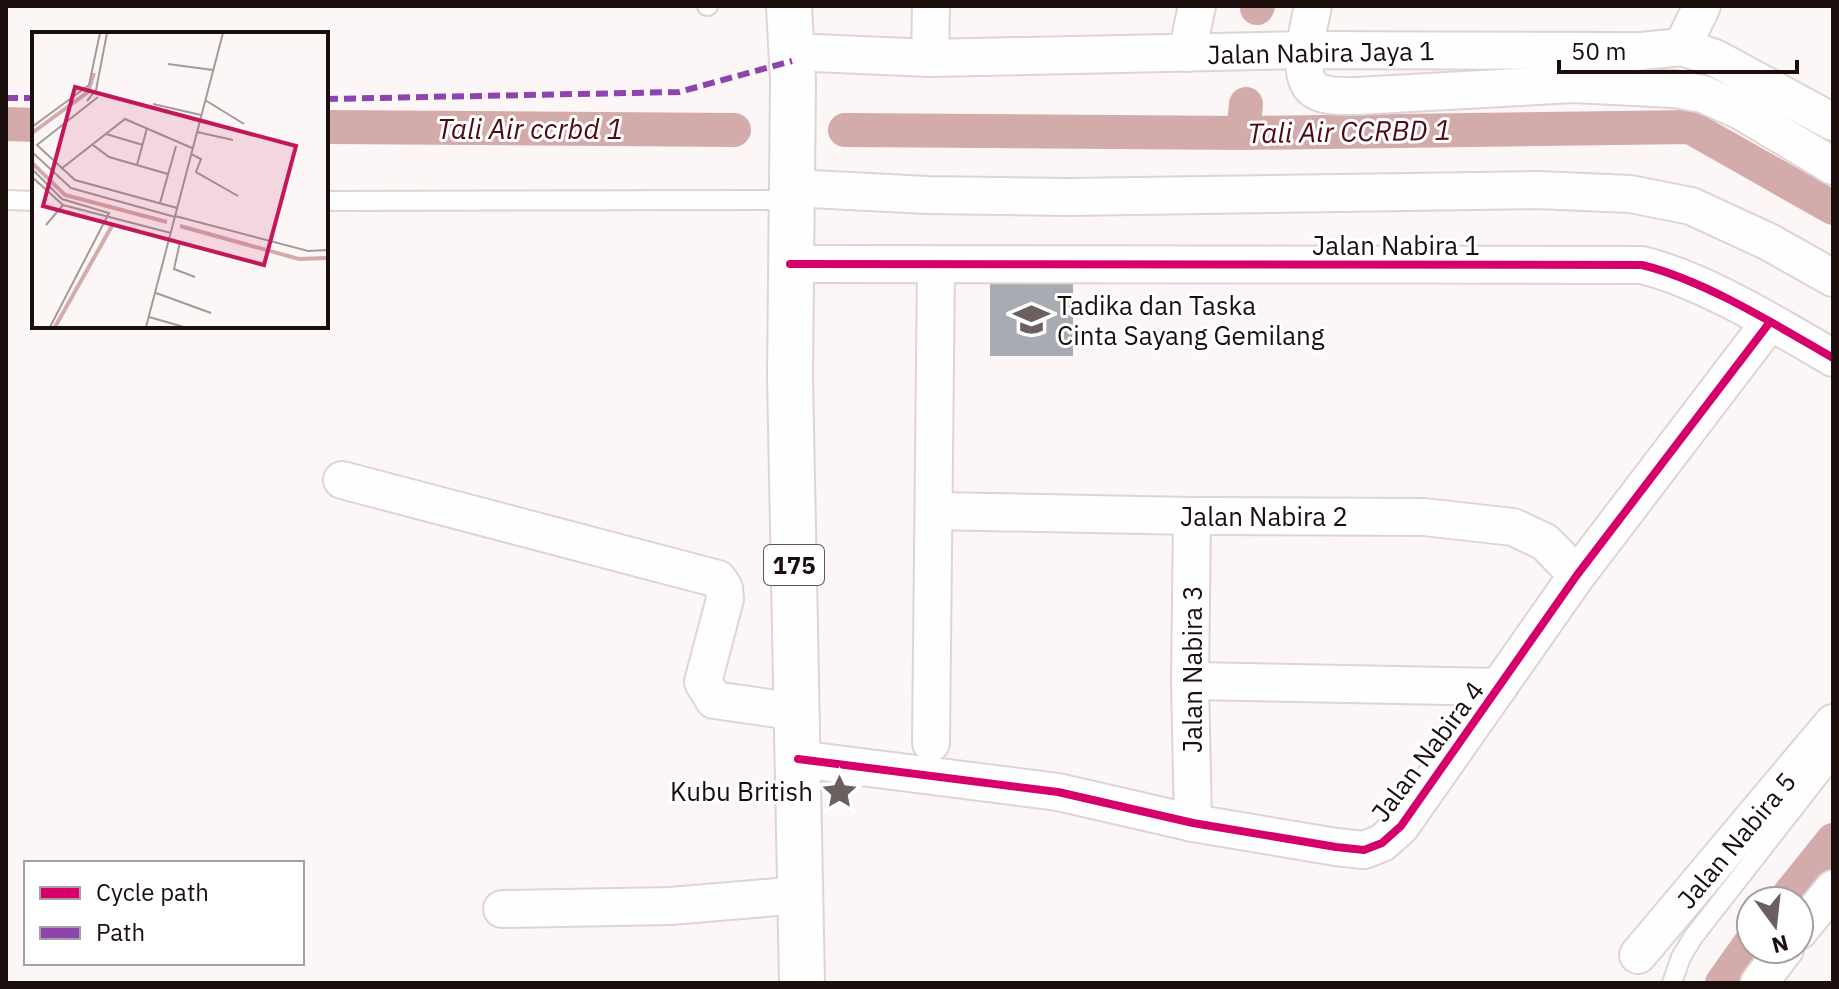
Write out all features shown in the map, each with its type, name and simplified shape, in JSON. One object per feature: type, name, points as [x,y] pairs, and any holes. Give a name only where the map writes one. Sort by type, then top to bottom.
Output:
[{"type":"main road","name":"175","points":[[789,6],[792,66],[790,264],[793,529],[802,983]]},
{"type":"street","points":[[930,58],[931,6]]},
{"type":"street","points":[[1187,53],[1197,6]]},
{"type":"street","points":[[1313,6],[1304,74],[1308,85],[1316,91],[1331,95],[1441,93],[1573,84],[1643,86],[1703,94],[1741,111],[1833,166]]},
{"type":"street","points":[[1682,47],[1702,6]]},
{"type":"street","name":"Jalan Nabira Jaya 1","points":[[792,66],[930,58],[1305,50],[1641,51],[1682,47],[1715,58],[1833,122]]},
{"type":"street","points":[[791,178],[927,195],[1068,197],[1538,190],[1630,194],[1691,206],[1769,242],[1833,278]]},
{"type":"street","name":"Jalan Nabira 1","points":[[790,264],[1642,265],[1677,276],[1770,322],[1833,358]]},
{"type":"street","points":[[931,743],[936,265]]},
{"type":"street","name":"Jalan Nabira 4","points":[[798,759],[1058,792],[1193,823],[1336,847],[1364,850],[1382,843],[1401,826],[1577,575],[1770,322]]},
{"type":"street","points":[[342,480],[718,579],[724,588],[725,599],[703,682],[707,691],[714,700],[798,712]]},
{"type":"street","name":"Jalan Nabira 2","points":[[934,511],[1424,517],[1513,527],[1545,542],[1577,575]]},
{"type":"street","name":"Jalan Nabira 3","points":[[1192,516],[1190,681],[1193,823]]},
{"type":"street","points":[[1190,681],[1499,687]]},
{"type":"street","name":"Jalan Nabira 5","points":[[1638,955],[1833,723]]},
{"type":"street","points":[[1815,911],[1833,889]]},
{"type":"street","points":[[502,909],[670,906],[801,895]]},
{"type":"street","points":[[1759,983],[1773,965]]},
{"type":"lane","points":[[328,201],[791,178]]},
{"type":"lane","points":[[6,200],[32,201]]},
{"type":"lane","points":[[1672,983],[1681,957],[1694,936],[1833,758]]},
{"type":"building","name":"Tadika dan Taska Cinta Sayang Gemilang","points":[[1073,283],[1073,356],[990,356],[990,284]]},
{"type":"waterway","points":[[1243,133],[1246,104]]},
{"type":"waterway","name":"Tali Air ccrbd 1","points":[[6,124],[32,125]]},
{"type":"waterway","name":"Tali Air ccrbd 1","points":[[328,127],[734,130]]},
{"type":"waterway","name":"Tali Air CCRBD 1","points":[[845,130],[1243,133],[1690,127],[1833,208]]},
{"type":"waterway","points":[[1797,885],[1833,840]]},
{"type":"waterway","points":[[1722,983],[1735,965]]},
{"type":"marked path","points":[[328,99],[679,92],[792,61]]},
{"type":"marked path","points":[[6,98],[32,98]]},
{"type":"cycle path","points":[[790,264],[1642,265],[1716,293],[1833,358]]},
{"type":"cycle path","points":[[798,759],[1058,792],[1193,823],[1336,847],[1364,850],[1382,843],[1401,826],[1577,575],[1770,322]]},
{"type":"place","name":"Tadika dan Taska Cinta Sayang Gemilang","points":[[1031,320]]},
{"type":"place","name":"Kubu British","points":[[839,791]]}]
